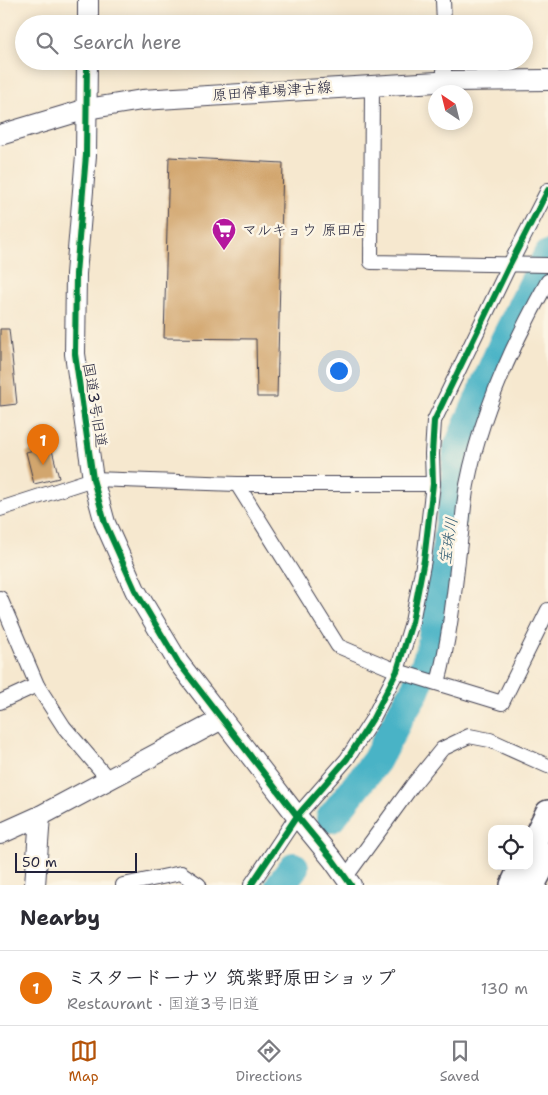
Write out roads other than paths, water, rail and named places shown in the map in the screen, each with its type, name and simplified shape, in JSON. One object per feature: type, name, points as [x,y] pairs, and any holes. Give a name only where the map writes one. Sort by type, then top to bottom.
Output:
[{"type":"highway","points":[[533,843],[548,813]]},
{"type":"highway","points":[[532,885],[548,855]]},
{"type":"highway","points":[[513,885],[520,870]]},
{"type":"street","points":[[88,0],[88,15]]},
{"type":"street","points":[[443,0],[444,15]]},
{"type":"street","name":"国道3号旧道","points":[[87,70],[86,155],[76,274],[75,354],[93,479],[105,523],[135,590],[178,662],[348,881]]},
{"type":"street","points":[[444,70],[444,82]]},
{"type":"street","name":"原田停車場津古線","points":[[0,134],[87,109],[142,100],[372,85],[548,80]]},
{"type":"street","points":[[372,85],[372,262],[509,266],[548,265]]},
{"type":"street","points":[[251,885],[297,816],[347,759],[372,720],[397,671],[412,622],[424,560],[433,484],[434,421],[548,190]]},
{"type":"street","points":[[438,683],[450,635],[467,485],[480,433],[505,364],[548,281]]},
{"type":"street","points":[[0,509],[93,479],[237,484],[433,484]]},
{"type":"street","points":[[237,484],[338,646],[397,671],[502,703],[548,610]]},
{"type":"street","points":[[0,598],[37,685],[64,728],[109,780]]},
{"type":"street","points":[[0,702],[37,685]]},
{"type":"street","points":[[0,834],[40,816],[222,719]]},
{"type":"street","points":[[348,881],[412,786],[442,749],[469,736],[483,738],[548,766]]},
{"type":"street","points":[[35,885],[40,816]]},
{"type":"street","points":[[123,885],[181,873],[199,885]]},
{"type":"waterway","name":"宝珠川","points":[[331,818],[376,761],[415,691],[431,650],[454,499],[458,448],[504,342],[548,255]]},
{"type":"waterway","name":"宝珠川","points":[[280,885],[294,867]]},
{"type":"place","name":"マルキョウ 原田店","points":[[224,251]]},
{"type":"place","name":"ミスタードーナツ 筑紫野原田ショップ","points":[[43,465]]}]
